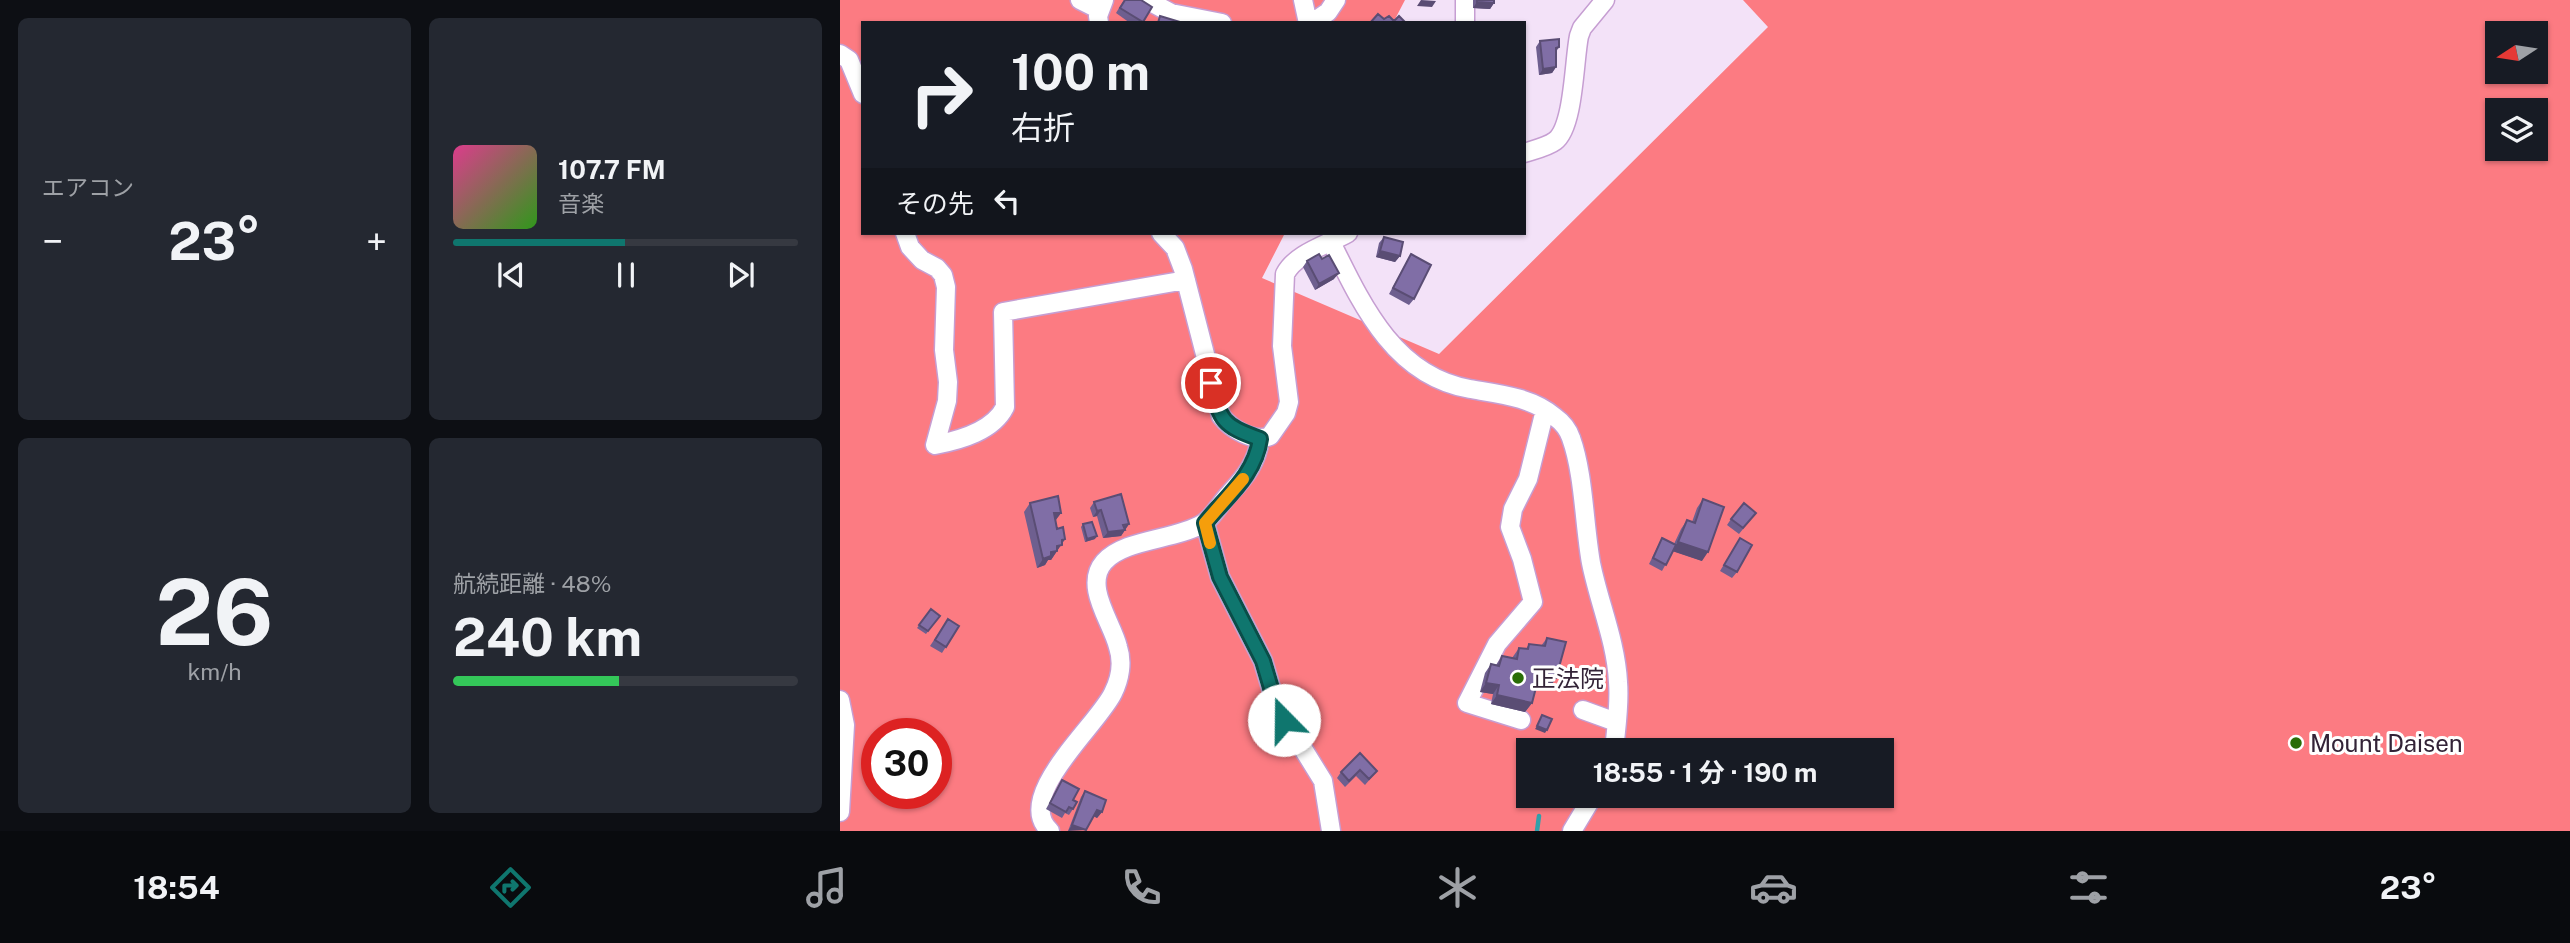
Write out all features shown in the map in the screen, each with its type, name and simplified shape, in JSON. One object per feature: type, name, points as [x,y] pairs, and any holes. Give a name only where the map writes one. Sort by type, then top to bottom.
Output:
[{"type":"street","points":[[1080,0],[1101,11]]},
{"type":"street","points":[[1147,0],[1171,13],[1213,21]]},
{"type":"street","points":[[1303,0],[1309,21]]},
{"type":"street","points":[[1313,21],[1328,12],[1336,0]]},
{"type":"street","points":[[1465,0],[1465,21]]},
{"type":"street","points":[[1526,152],[1554,142],[1562,132],[1570,102],[1579,36],[1582,28],[1605,0]]},
{"type":"street","points":[[840,54],[849,60],[861,89]]},
{"type":"street","points":[[906,235],[909,247],[943,275],[946,287],[944,350],[948,382],[947,401],[936,445],[985,428],[998,419],[1004,407],[1003,312],[1186,280]]},
{"type":"street","points":[[1163,235],[1175,248],[1186,280],[1221,416],[1227,424],[1260,439],[1270,436],[1286,413],[1289,402],[1282,346],[1285,274],[1296,261],[1344,235]]},
{"type":"street","points":[[1331,242],[1371,317],[1401,356],[1427,375],[1450,384],[1525,400],[1545,410],[1564,426],[1570,436],[1577,461],[1592,566],[1616,659],[1619,683],[1615,738]]},
{"type":"street","points":[[1521,720],[1467,703],[1497,644],[1533,602],[1510,527],[1513,509],[1528,479],[1545,410]]},
{"type":"street","points":[[1050,831],[1040,816],[1045,788],[1112,694],[1120,672],[1119,648],[1099,599],[1098,576],[1101,565],[1110,556],[1129,548],[1205,523],[1250,471],[1257,456],[1260,439]]},
{"type":"street","points":[[1205,523],[1220,577],[1263,661],[1276,705],[1323,781],[1331,831]]},
{"type":"street","points":[[840,700],[845,725],[840,812]]},
{"type":"street","points":[[1583,710],[1616,722]]},
{"type":"street","points":[[1572,831],[1586,808]]},
{"type":"shaded area","points":[[840,0],[1405,0],[1394,21],[861,21],[861,235],[1284,235],[1262,278],[1439,354],[1768,27],[1743,0],[2570,0],[2570,831],[840,831]]},
{"type":"building","points":[[1125,0],[1141,0],[1152,7],[1144,21],[1120,8]]},
{"type":"building","points":[[1494,0],[1494,3],[1477,2]]},
{"type":"building","points":[[1378,14],[1384,19],[1389,16],[1394,21],[1372,21]]},
{"type":"building","points":[[1160,16],[1177,21],[1159,21]]},
{"type":"building","points":[[1559,39],[1556,67],[1543,69],[1540,41]]},
{"type":"building","points":[[1384,237],[1403,242],[1400,256],[1380,251]]},
{"type":"building","points":[[1319,254],[1322,259],[1329,255],[1339,273],[1319,284],[1307,261]]},
{"type":"building","points":[[1411,254],[1431,265],[1414,299],[1393,288]]},
{"type":"building","points":[[1121,494],[1129,524],[1123,525],[1125,530],[1108,532],[1101,510],[1097,511],[1094,502]]},
{"type":"building","points":[[1058,496],[1061,513],[1054,513],[1057,529],[1063,527],[1065,539],[1062,540],[1062,545],[1057,546],[1057,551],[1051,552],[1051,556],[1043,559],[1030,503]]},
{"type":"building","points":[[1703,499],[1724,507],[1708,552],[1678,542],[1687,520],[1695,523]]},
{"type":"building","points":[[1744,503],[1756,513],[1743,528],[1731,519]]},
{"type":"building","points":[[1092,522],[1097,536],[1087,539],[1083,524]]},
{"type":"building","points":[[1662,538],[1676,545],[1666,565],[1653,558]]},
{"type":"building","points":[[1740,538],[1752,545],[1737,572],[1724,565]]},
{"type":"building","points":[[931,609],[940,616],[928,631],[919,625]]},
{"type":"building","points":[[948,619],[959,626],[946,647],[935,640]]},
{"type":"building","name":"正法院","points":[[1547,638],[1566,642],[1556,678],[1540,672],[1532,703],[1497,695],[1499,685],[1486,683],[1491,664],[1499,666],[1502,656],[1517,659],[1519,648],[1528,649],[1529,644],[1545,646]]},
{"type":"building","points":[[1542,715],[1552,719],[1547,730],[1537,726]]},
{"type":"building","points":[[1360,753],[1377,771],[1369,779],[1360,770],[1349,781],[1341,772]]},
{"type":"building","points":[[1062,780],[1079,789],[1073,800],[1077,802],[1073,809],[1069,807],[1066,812],[1050,803]]},
{"type":"building","points":[[1085,791],[1106,800],[1102,812],[1097,810],[1086,830],[1072,825]]},
{"type":"waterway","points":[[1537,831],[1539,816]]},
{"type":"slow traffic","points":[[1210,543],[1205,523],[1243,479]]},
{"type":"place","name":"正法院","points":[[1518,678]]},
{"type":"place","name":"Mount Daisen","points":[[2296,743]]},
{"type":"route","points":[[1211,383],[1217,407],[1227,424],[1260,439],[1257,456],[1250,471],[1205,523],[1220,577],[1263,661],[1276,705],[1284,720]]}]
